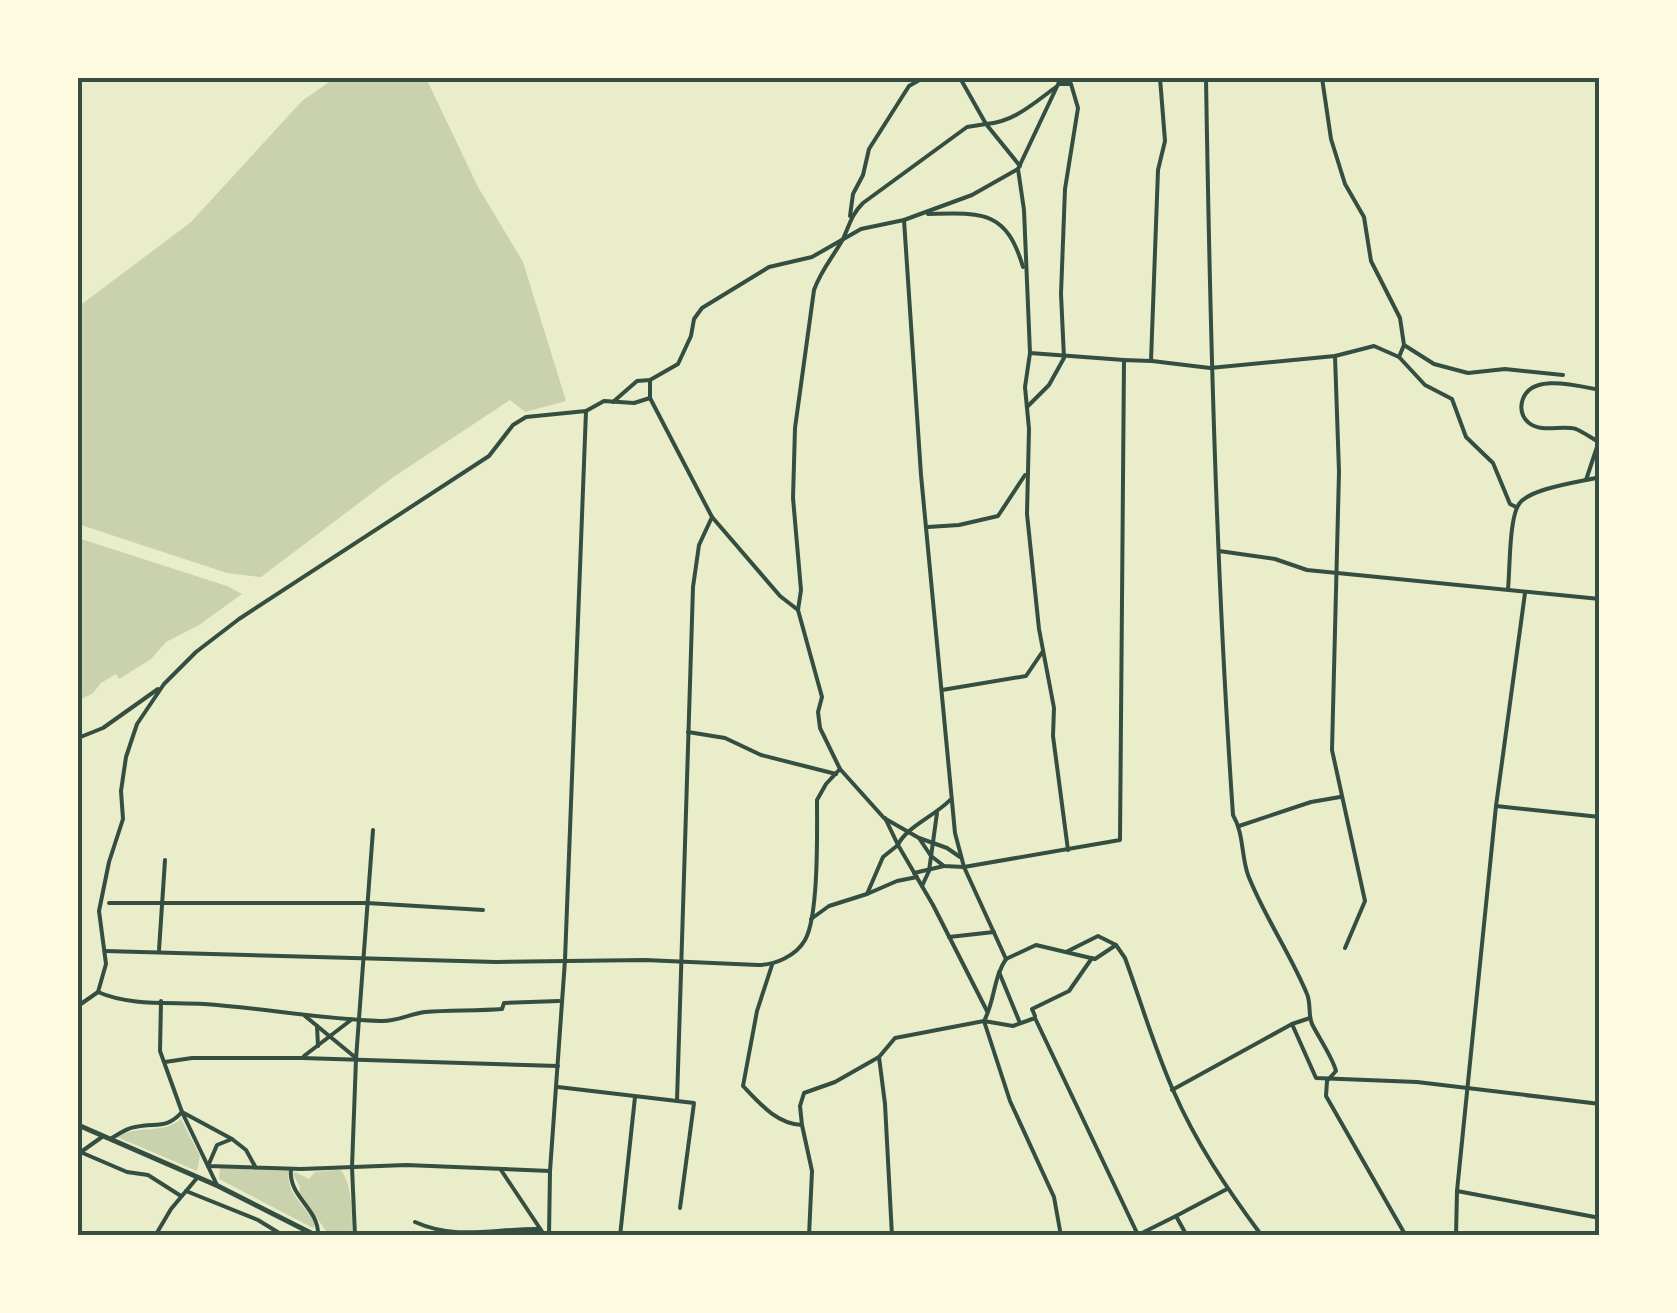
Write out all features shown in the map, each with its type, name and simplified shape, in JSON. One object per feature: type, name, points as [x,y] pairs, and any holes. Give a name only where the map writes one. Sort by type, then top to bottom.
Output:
[{"type":"main road","points":[[78,1126],[218,1186],[317,1236]]},
{"type":"street","points":[[923,78],[909,86],[869,149],[843,238],[822,268],[814,290],[795,428],[793,498],[801,590],[798,610],[822,697],[818,712],[820,728],[838,771],[884,818],[988,1014]]},
{"type":"street","points":[[960,78],[986,124],[1019,168],[1030,354],[1025,387],[1028,534],[1054,708],[1053,736],[1068,850]]},
{"type":"street","points":[[1151,361],[1158,170],[1165,142],[1160,78]]},
{"type":"street","points":[[1206,78],[1210,368],[1233,815],[1240,826],[1246,869],[1309,998],[1310,1018],[1327,1057],[1335,1064],[1336,1071],[1327,1081],[1326,1096],[1406,1236]]},
{"type":"street","points":[[1322,78],[1331,139],[1345,184],[1364,217],[1371,261],[1400,318],[1404,346],[1400,357]]},
{"type":"street","points":[[850,216],[967,127],[1002,123],[1018,115],[1061,79]]},
{"type":"street","points":[[614,402],[637,382],[650,380],[678,364],[692,336],[694,319],[702,308],[769,266],[812,257],[861,229],[904,220],[972,195],[1019,168],[1061,79]]},
{"type":"street","points":[[1026,407],[1049,385],[1064,358],[1061,294],[1066,189],[1078,108],[1071,84],[1061,79]]},
{"type":"street","points":[[923,214],[970,212],[997,222],[1010,233],[1025,272]]},
{"type":"street","points":[[904,220],[926,528],[952,799],[964,867],[1006,959]]},
{"type":"street","points":[[1030,354],[1210,368],[1335,356],[1374,346],[1400,357],[1425,385],[1452,399],[1466,437],[1493,462],[1510,504],[1516,507]]},
{"type":"street","points":[[1404,346],[1434,364],[1468,373],[1505,369],[1562,374]]},
{"type":"street","points":[[1335,356],[1339,472],[1332,750],[1365,902],[1346,948]]},
{"type":"street","points":[[811,919],[829,906],[944,866],[964,867],[1120,840],[1124,360]]},
{"type":"street","points":[[650,380],[650,398],[712,517],[780,596],[798,610]]},
{"type":"street","points":[[1586,480],[1598,439],[1577,430],[1536,427],[1526,421],[1520,409],[1530,388],[1571,385],[1600,390]]},
{"type":"street","points":[[78,1006],[98,992],[106,964],[100,912],[109,862],[123,819],[121,791],[126,757],[137,724],[184,662],[238,619],[488,456],[513,425],[526,417],[586,412],[604,402],[634,403],[650,398]]},
{"type":"street","points":[[547,1236],[558,1088],[586,412]]},
{"type":"street","points":[[926,528],[998,516],[1027,471]]},
{"type":"street","points":[[1508,590],[1516,507],[1539,492],[1600,477]]},
{"type":"street","points":[[676,1101],[692,586],[699,545],[712,517]]},
{"type":"street","points":[[1219,551],[1335,573],[1600,599]]},
{"type":"street","points":[[1456,1236],[1457,1192],[1496,806],[1525,592]]},
{"type":"street","points":[[942,690],[1026,676],[1044,650]]},
{"type":"street","points":[[78,738],[103,728],[162,687]]},
{"type":"street","points":[[688,732],[725,738],[760,755],[838,771]]},
{"type":"street","points":[[105,951],[772,965],[805,940],[811,919],[817,800],[838,771]]},
{"type":"street","points":[[1240,826],[1341,796]]},
{"type":"street","points":[[867,894],[883,857],[910,830],[952,799]]},
{"type":"street","points":[[1496,806],[1600,817]]},
{"type":"street","points":[[922,886],[930,870],[937,813]]},
{"type":"street","points":[[884,818],[910,830],[944,866]]},
{"type":"street","points":[[355,1236],[352,1167],[356,1059],[373,830]]},
{"type":"street","points":[[920,838],[962,858]]},
{"type":"street","points":[[159,952],[165,860]]},
{"type":"street","points":[[109,904],[367,903],[483,910]]},
{"type":"street","points":[[949,936],[995,932]]},
{"type":"street","points":[[1066,952],[1094,936],[1116,946],[1126,958],[1172,1090],[1227,1189],[1262,1236]]},
{"type":"street","points":[[1061,1236],[1054,1197],[1010,1101],[984,1021],[998,972],[1006,959],[1036,944],[1092,958]]},
{"type":"street","points":[[1116,946],[1092,958],[1069,991],[1032,1009],[1036,1018],[1138,1235],[1227,1189]]},
{"type":"street","points":[[772,965],[757,1011],[743,1086],[786,1124],[802,1125]]},
{"type":"street","points":[[998,972],[1020,1023]]},
{"type":"street","points":[[98,992],[115,1000],[302,1013],[330,1020],[401,1020],[420,1012],[469,1012],[502,1009],[504,1003],[561,1000]]},
{"type":"street","points":[[161,1001],[160,1051],[182,1112],[218,1186]]},
{"type":"street","points":[[302,1013],[356,1059]]},
{"type":"street","points":[[809,1236],[812,1171],[800,1106],[804,1093],[835,1082],[879,1057],[895,1038],[984,1021],[1003,1025],[1036,1018]]},
{"type":"street","points":[[1172,1090],[1292,1024],[1310,1018]]},
{"type":"street","points":[[302,1058],[352,1020]]},
{"type":"street","points":[[1292,1024],[1316,1078],[1327,1081],[1467,1086],[1600,1104]]},
{"type":"street","points":[[317,1026],[318,1046]]},
{"type":"street","points":[[879,1057],[892,1236]]},
{"type":"street","points":[[166,1062],[192,1058],[302,1058],[558,1066]]},
{"type":"street","points":[[558,1088],[694,1103],[680,1208]]},
{"type":"street","points":[[620,1236],[634,1097]]},
{"type":"street","points":[[79,1152],[130,1128],[172,1123],[182,1112]]},
{"type":"street","points":[[182,1112],[232,1139],[246,1150],[256,1168]]},
{"type":"street","points":[[208,1166],[217,1144],[232,1139]]},
{"type":"street","points":[[79,1152],[128,1172],[148,1175],[184,1194],[258,1220],[284,1236]]},
{"type":"street","points":[[208,1166],[291,1169],[406,1165],[550,1172]]},
{"type":"street","points":[[291,1169],[291,1184],[318,1220],[317,1236]]},
{"type":"street","points":[[502,1170],[547,1236]]},
{"type":"street","points":[[155,1236],[196,1178]]},
{"type":"street","points":[[1457,1192],[1600,1218]]},
{"type":"street","points":[[1176,1216],[1187,1236]]},
{"type":"street","points":[[415,1222],[450,1234],[540,1229]]},
{"type":"green space","points":[[335,78],[426,78],[478,187],[523,262],[566,401],[525,412],[510,400],[392,478],[261,577],[227,573],[78,524],[78,307],[191,222],[302,101]]},
{"type":"green space","points":[[78,538],[242,594],[199,625],[166,642],[151,659],[119,679],[116,674],[78,701]]},
{"type":"green space","points":[[181,1119],[200,1156],[197,1171],[117,1137],[166,1127]]},
{"type":"green space","points":[[220,1168],[289,1171],[290,1186],[316,1223],[313,1228],[219,1179]]},
{"type":"green space","points":[[341,1170],[351,1201],[352,1235],[329,1235],[299,1193],[293,1174],[309,1179],[315,1172]]}]
